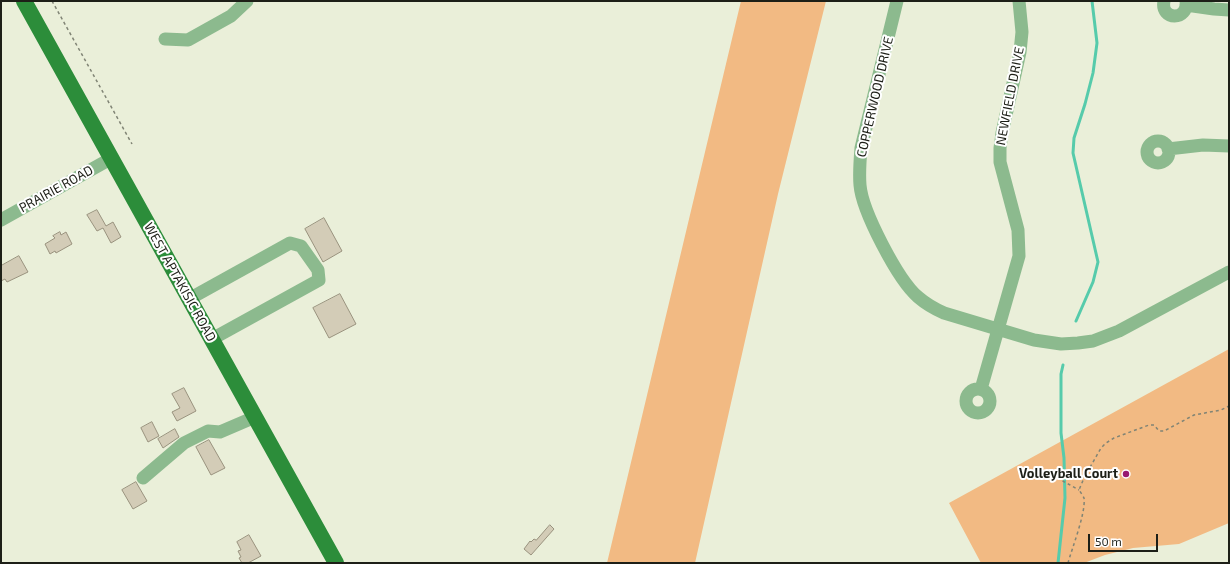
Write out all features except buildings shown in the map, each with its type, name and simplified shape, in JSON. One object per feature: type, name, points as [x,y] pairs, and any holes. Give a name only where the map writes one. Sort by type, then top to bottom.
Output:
[{"type":"main road","name":"WEST APTAKISIC ROAD","points":[[24,1],[336,563]]},
{"type":"street","points":[[165,39],[188,40],[231,16],[247,1]]},
{"type":"street","name":"COPPERWOOD DRIVE","points":[[896,1],[862,148],[860,160],[860,185],[862,197],[872,225],[904,282],[917,297],[932,308],[944,313],[1047,342],[1072,343],[1093,340],[1119,331],[1229,272]]},
{"type":"street","name":"NEWFIELD DRIVE","points":[[981,389],[1019,256],[1018,230],[1000,162],[1000,148],[1020,52],[1022,32],[1019,1]]},
{"type":"street","points":[[1164,1],[1164,10],[1174,16],[1181,15],[1184,12],[1186,3],[1214,9],[1229,10]]},
{"type":"street","points":[[1168,149],[1203,145],[1229,146]]},
{"type":"street","name":"PRAIRIE ROAD","points":[[1,220],[112,158]]},
{"type":"street","points":[[189,299],[290,243],[301,246],[318,270],[319,280],[212,339]]},
{"type":"street","points":[[143,478],[184,443],[208,431],[220,432],[255,417]]},
{"type":"path","points":[[52,1],[132,144]]},
{"type":"path","points":[[1080,490],[1084,478],[1100,448],[1114,438],[1149,425],[1164,431],[1194,415],[1221,410],[1229,406]]},
{"type":"path","points":[[1052,475],[1080,490],[1084,497],[1084,506],[1074,547],[1068,563]]},
{"type":"shaded area","points":[[741,1],[826,1],[778,194],[695,563],[607,563]]},
{"type":"shaded area","points":[[1229,349],[1229,523],[1179,544],[1133,548],[1105,555],[1084,563],[981,563],[949,503]]},
{"type":"waterway","points":[[1076,321],[1093,282],[1098,262],[1073,153],[1074,138],[1093,73],[1097,43],[1092,1]]},
{"type":"waterway","points":[[1058,563],[1065,498],[1064,458],[1061,433],[1061,374],[1063,365]]},
{"type":"place","name":"Volleyball Court","points":[[1126,474]]}]
